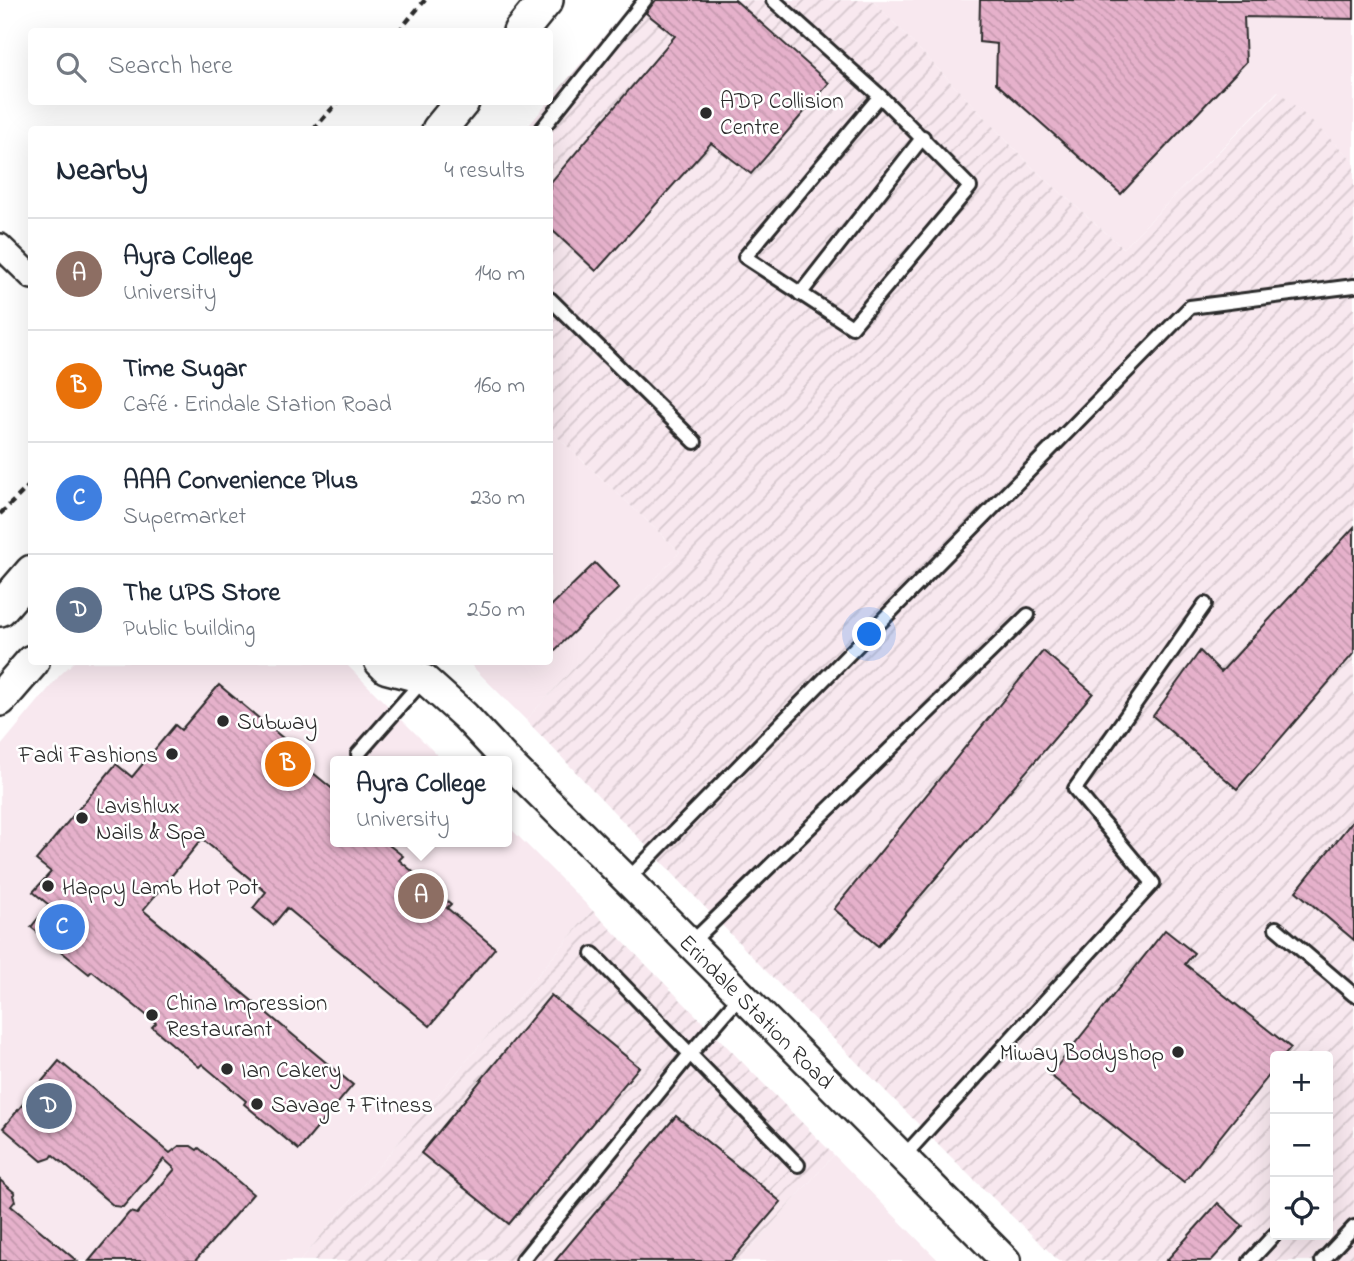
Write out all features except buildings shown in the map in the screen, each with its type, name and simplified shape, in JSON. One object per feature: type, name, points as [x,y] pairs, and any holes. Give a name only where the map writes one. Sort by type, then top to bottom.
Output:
[{"type":"main road","points":[[523,28],[546,0]]},
{"type":"main road","points":[[442,126],[460,105]]},
{"type":"main road","points":[[0,609],[28,577]]},
{"type":"main road","points":[[0,699],[29,665]]},
{"type":"street","points":[[0,246],[28,273]]},
{"type":"street","name":"Erindale Station Road","points":[[382,665],[386,669],[424,671],[502,756]]},
{"type":"street","name":"Erindale Station Road","points":[[512,766],[1006,1261]]},
{"type":"lane","points":[[544,126],[645,0]]},
{"type":"lane","points":[[772,0],[880,96],[970,187],[852,327],[745,257],[880,96]]},
{"type":"lane","points":[[800,293],[923,137]]},
{"type":"lane","points":[[627,880],[1190,307],[1354,286]]},
{"type":"lane","points":[[553,302],[695,442]]},
{"type":"lane","points":[[902,1158],[1153,883],[1074,789],[1205,604]]},
{"type":"lane","points":[[690,944],[1028,615]]},
{"type":"lane","points":[[358,754],[424,671]]},
{"type":"lane","points":[[1276,928],[1354,995]]},
{"type":"lane","points":[[593,954],[798,1165]]},
{"type":"lane","points":[[522,1261],[741,995]]},
{"type":"lane","points":[[1322,1261],[1354,1227]]},
{"type":"lane","points":[[1250,1261],[1270,1239]]},
{"type":"path","points":[[401,28],[425,0]]},
{"type":"path","points":[[317,126],[335,105]]},
{"type":"path","points":[[0,514],[28,488]]},
{"type":"shaded area","points":[[634,0],[872,0],[1033,168],[1123,248],[1279,91],[1354,161],[1354,1261],[1059,1261],[972,1178],[764,969],[526,720],[680,552],[553,433],[553,126],[528,126],[546,105],[553,105],[553,97]]},
{"type":"shaded area","points":[[872,0],[1354,0],[1354,161],[1278,91],[1123,248],[1033,168]]},
{"type":"shaded area","points":[[553,433],[680,552],[526,720],[471,665],[553,665]]},
{"type":"shaded area","points":[[71,665],[347,665],[438,756],[330,756],[330,847],[512,847],[512,830],[592,910],[300,1261],[0,1261],[0,747]]},
{"type":"shaded area","points":[[592,910],[834,1155],[739,1261],[300,1261]]},
{"type":"shaded area","points":[[834,1155],[939,1261],[739,1261]]},
{"type":"place","name":"ADP Collision Centre","points":[[706,113]]},
{"type":"place","name":"Subway","points":[[223,721]]},
{"type":"place","name":"Fadi Fashions","points":[[172,754]]},
{"type":"place","name":"Time Sugar","points":[[288,764]]},
{"type":"place","name":"Lavishlux Nails & Spa","points":[[82,818]]},
{"type":"place","name":"Happy Lamb Hot Pot","points":[[48,886]]},
{"type":"place","name":"Ayra College","points":[[421,896]]},
{"type":"place","name":"AAA Convenience Plus","points":[[62,927]]},
{"type":"place","name":"China Impression Restaurant","points":[[152,1015]]},
{"type":"place","name":"Miway Bodyshop","points":[[1178,1052]]},
{"type":"place","name":"Ian Cakery","points":[[227,1069]]},
{"type":"place","name":"Savage 7 Fitness","points":[[257,1104]]},
{"type":"place","name":"The UPS Store","points":[[49,1106]]}]
